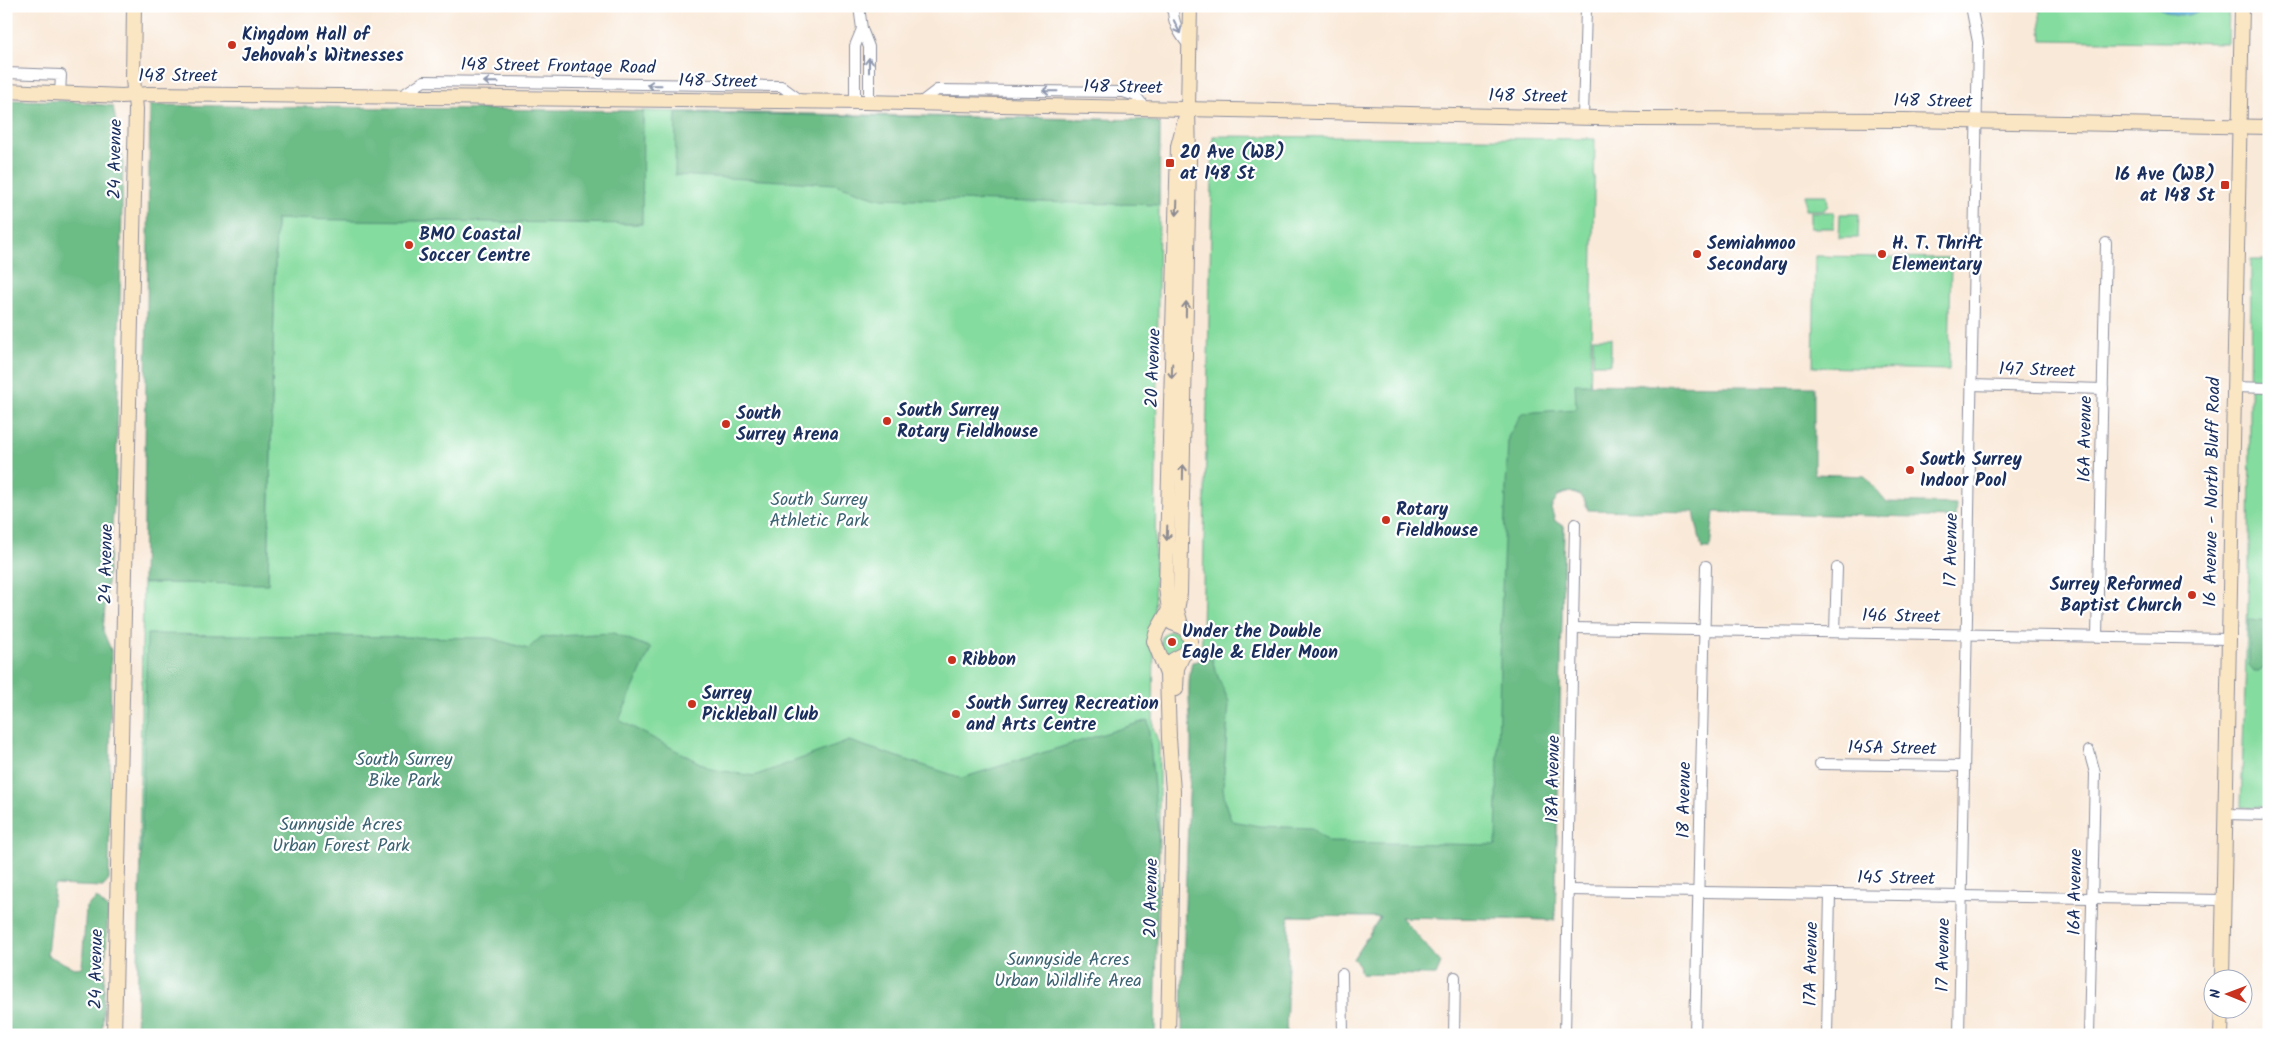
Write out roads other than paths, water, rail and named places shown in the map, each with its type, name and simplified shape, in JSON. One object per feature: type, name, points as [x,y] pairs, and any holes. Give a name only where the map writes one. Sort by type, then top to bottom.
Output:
[{"type":"main road","name":"24 Avenue","points":[[114,1035],[136,94],[133,79],[134,6]]},
{"type":"main road","name":"24 Avenue","points":[[136,94],[140,80],[142,6]]},
{"type":"main road","name":"20 Avenue","points":[[1181,625],[1177,610],[1180,593],[1189,161],[1190,6]]},
{"type":"main road","name":"16 Avenue - North Bluff Road","points":[[2222,968],[2242,6]]},
{"type":"main road","name":"148 Street","points":[[6,91],[122,96],[136,94],[402,96],[869,102],[1583,117],[1977,121],[2269,127]]},
{"type":"main road","name":"20 Avenue","points":[[1160,627],[1169,610],[1166,587],[1178,146],[1188,108]]},
{"type":"main road","points":[[1166,624],[1181,625],[1190,635],[1191,641],[1182,656],[1170,660],[1158,654],[1154,640],[1160,627],[1166,624]]},
{"type":"main road","name":"20 Avenue","points":[[1158,654],[1168,674],[1169,747],[1173,791],[1168,1035]]},
{"type":"main road","name":"20 Avenue","points":[[1173,791],[1177,780],[1176,674],[1182,656]]},
{"type":"main road","points":[[2221,1035],[2222,1018]]},
{"type":"street","points":[[859,6],[862,29],[869,46],[869,102]]},
{"type":"street","points":[[1173,6],[1172,18],[1178,32],[1189,46]]},
{"type":"street","name":"17 Avenue","points":[[1959,1035],[1978,42],[1971,6]]},
{"type":"street","points":[[1583,117],[1585,7]]},
{"type":"street","points":[[855,102],[855,46],[862,29]]},
{"type":"street","points":[[6,74],[61,75],[60,94]]},
{"type":"street","name":"16A Avenue","points":[[2097,636],[2106,243]]},
{"type":"street","name":"147 Street","points":[[1971,385],[2103,389]]},
{"type":"street","points":[[2234,388],[2269,388]]},
{"type":"street","name":"18A Avenue","points":[[1565,1035],[1576,524]]},
{"type":"street","name":"18 Avenue","points":[[1695,1035],[1706,631],[1706,566]]},
{"type":"street","points":[[1835,632],[1837,568]]},
{"type":"street","name":"146 Street","points":[[1573,628],[2228,639]]},
{"type":"street","name":"16A Avenue","points":[[2089,1035],[2095,773],[2090,751]]},
{"type":"street","name":"145A Street","points":[[1820,764],[1964,766]]},
{"type":"street","points":[[2226,814],[2269,815]]},
{"type":"street","name":"145 Street","points":[[1568,890],[2223,900]]},
{"type":"street","name":"17A Avenue","points":[[1827,1035],[1830,894]]},
{"type":"street","points":[[1342,974],[1343,1035]]},
{"type":"street","points":[[1454,1035],[1455,977]]},
{"type":"water","points":[[2156,6],[2200,6],[2199,11],[2177,16],[2167,13]]},
{"type":"place","name":"Kingdom Hall of Jehovah's Witnesses","points":[[232,45]]},
{"type":"place","name":"20 Ave (WB) at 148 St","points":[[1170,163]]},
{"type":"place","name":"16 Ave (WB) at 148 St","points":[[2225,185]]},
{"type":"place","name":"BMO Coastal Soccer Centre","points":[[409,245]]},
{"type":"place","name":"Semiahmoo Secondary","points":[[1697,254]]},
{"type":"place","name":"H. T. Thrift Elementary","points":[[1882,254]]},
{"type":"place","name":"South Surrey Rotary Fieldhouse","points":[[887,421]]},
{"type":"place","name":"South Surrey Arena","points":[[726,424]]},
{"type":"place","name":"South Surrey Indoor Pool","points":[[1910,470]]},
{"type":"place","name":"Rotary Fieldhouse","points":[[1386,520]]},
{"type":"place","name":"Surrey Reformed Baptist Church","points":[[2192,595]]},
{"type":"place","name":"Under the Double Eagle & Elder Moon","points":[[1172,642]]},
{"type":"place","name":"Ribbon","points":[[952,660]]},
{"type":"place","name":"Surrey Pickleball Club","points":[[692,704]]},
{"type":"place","name":"South Surrey Recreation and Arts Centre","points":[[956,714]]},
{"type":"park label","name":"South Surrey Athletic Park","points":[[819,510]]},
{"type":"park label","name":"South Surrey Bike Park","points":[[404,770]]},
{"type":"park label","name":"Sunnyside Acres Urban Forest Park","points":[[341,835]]},
{"type":"park label","name":"Sunnyside Acres Urban Wildlife Area","points":[[1068,970]]}]
